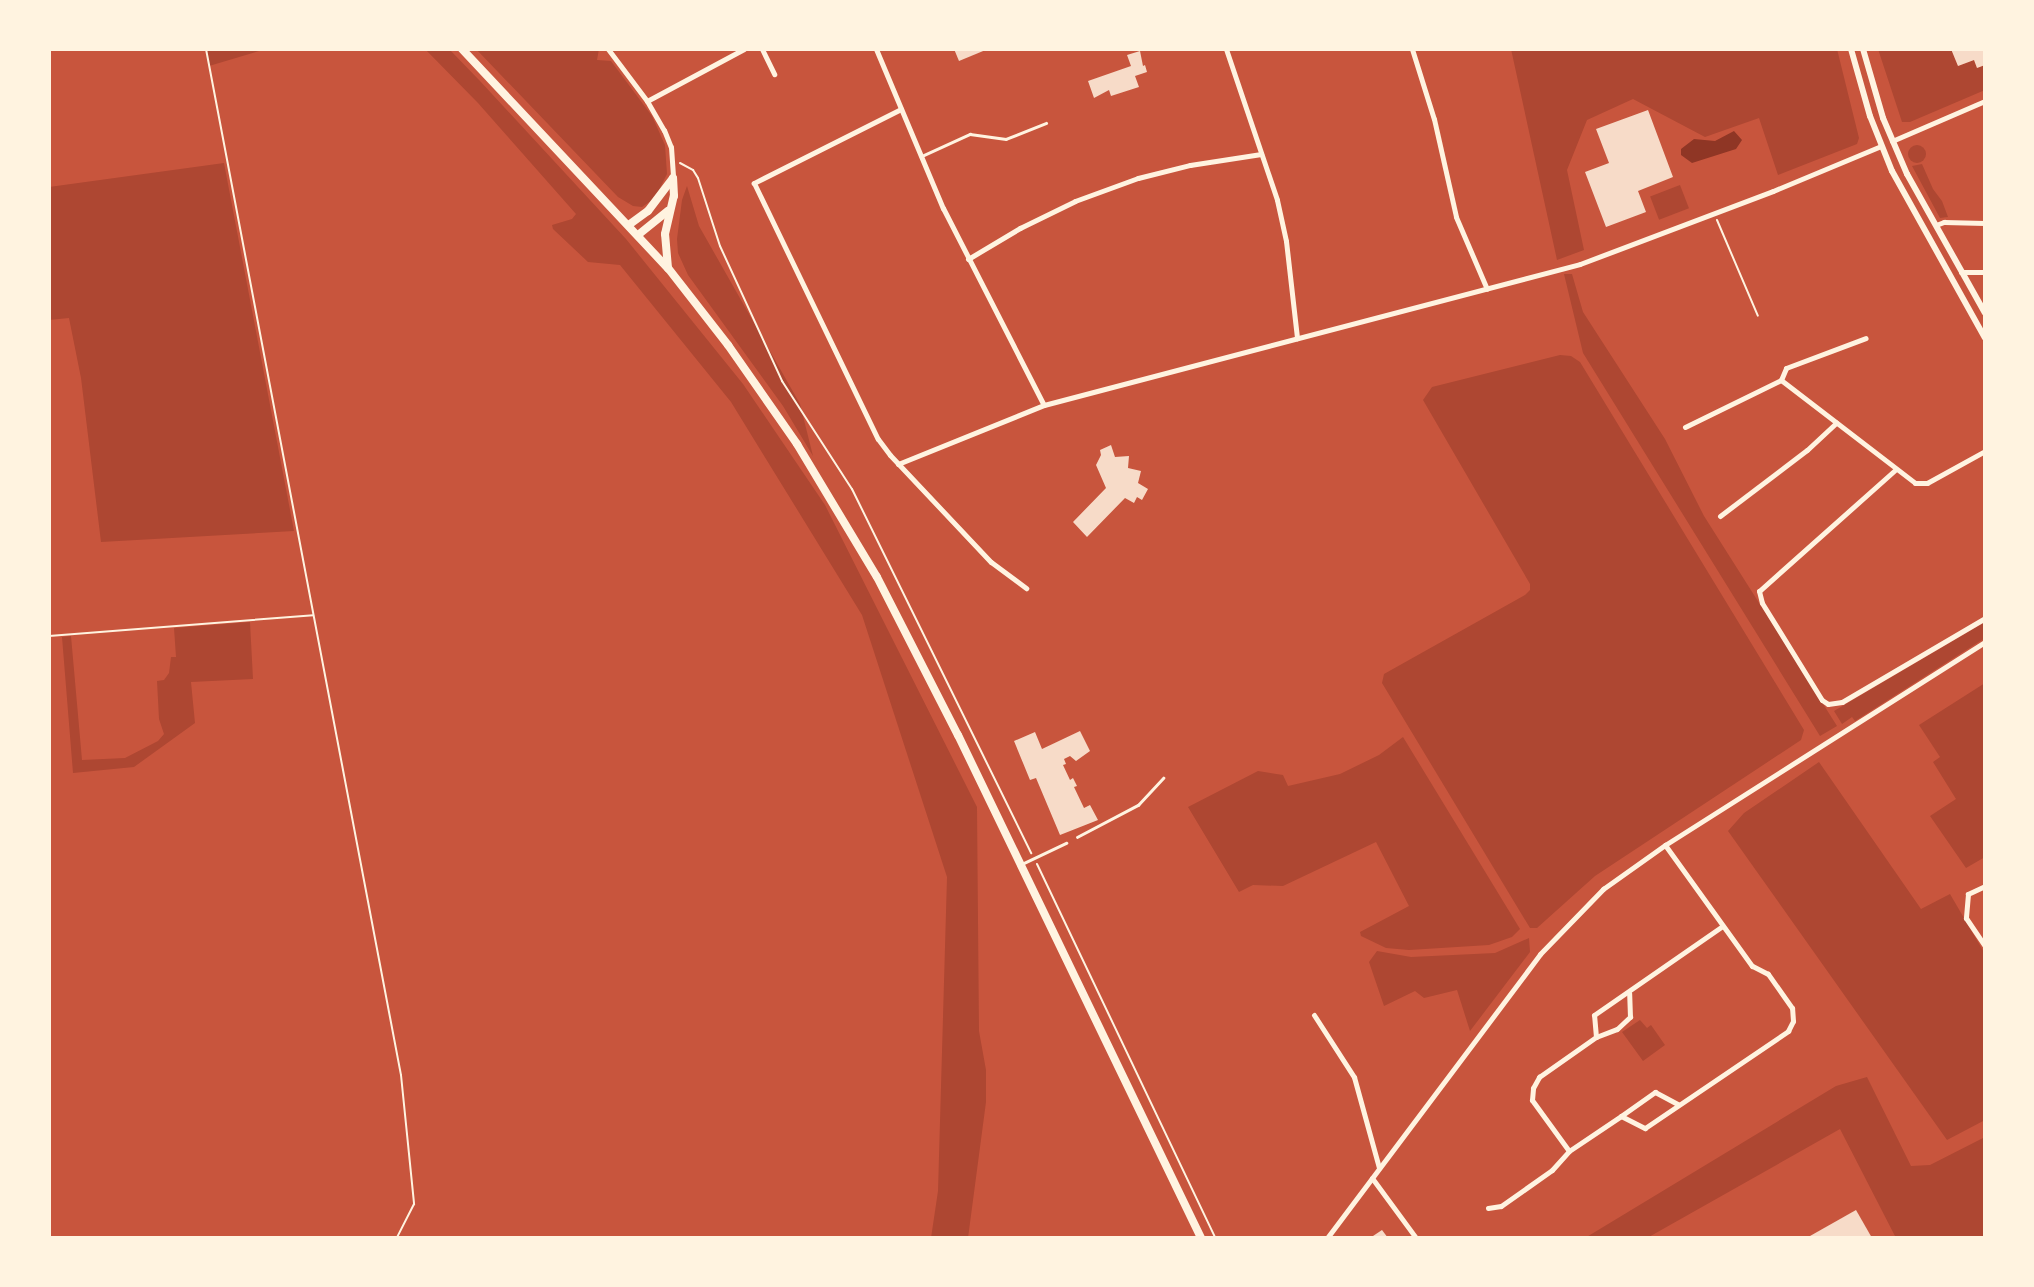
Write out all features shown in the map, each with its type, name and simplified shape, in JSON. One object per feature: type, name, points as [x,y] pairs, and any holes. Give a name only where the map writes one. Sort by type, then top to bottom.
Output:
[{"type":"main road","points":[[462,49],[630,224],[668,268],[728,345],[797,444],[870,566],[1022,864],[1201,1237]]},
{"type":"main road","points":[[630,224],[648,211],[673,178]]},
{"type":"main road","points":[[668,268],[665,234],[668,211],[674,196],[673,178]]},
{"type":"main road","points":[[638,235],[668,211]]},
{"type":"street","points":[[608,49],[647,101],[671,147],[673,178]]},
{"type":"street","points":[[647,101],[744,49]]},
{"type":"street","points":[[762,49],[774,74]]},
{"type":"street","points":[[876,49],[921,157],[968,259],[1044,405]]},
{"type":"street","points":[[1226,49],[1286,241],[1297,338]]},
{"type":"street","points":[[1412,49],[1434,119],[1457,217],[1488,289]]},
{"type":"street","points":[[1851,49],[1881,146],[1917,219],[1985,338]]},
{"type":"street","points":[[1863,49],[1892,141],[1985,313]]},
{"type":"street","points":[[898,464],[1044,405],[1580,264],[1881,146],[1985,101]]},
{"type":"street","points":[[901,109],[754,183],[878,439],[898,464],[991,562],[1026,588]]},
{"type":"street","points":[[968,259],[1020,228],[1075,201],[1138,178],[1190,165],[1261,154]]},
{"type":"street","points":[[1936,225],[1985,223]]},
{"type":"street","points":[[1961,272],[1985,272]]},
{"type":"street","points":[[1685,427],[1781,380],[1786,368],[1866,338]]},
{"type":"street","points":[[1781,380],[1915,483],[1927,483],[1985,451]]},
{"type":"street","points":[[1720,516],[1807,450],[1836,423]]},
{"type":"street","points":[[1895,470],[1759,591],[1762,603],[1822,700],[1828,704],[1842,702],[1985,618]]},
{"type":"street","points":[[1327,1238],[1540,954],[1603,889],[1665,845],[1985,642]]},
{"type":"street","points":[[1621,1116],[1645,1128],[1788,1031],[1793,1021],[1792,1008],[1768,974],[1752,966],[1721,927],[1665,845]]},
{"type":"street","points":[[1985,886],[1968,894],[1966,904],[1966,918],[1985,946]]},
{"type":"street","points":[[1596,1037],[1594,1015],[1721,927]]},
{"type":"street","points":[[1569,1151],[1532,1100],[1533,1088],[1539,1077],[1596,1037],[1617,1029],[1630,1017],[1629,993]]},
{"type":"street","points":[[1314,1015],[1354,1077],[1379,1168]]},
{"type":"street","points":[[1488,1208],[1501,1206],[1552,1170],[1569,1151],[1655,1092],[1678,1104]]},
{"type":"street","points":[[1372,1178],[1416,1238]]},
{"type":"lane","points":[[921,157],[970,134],[1006,139],[1045,123]]},
{"type":"lane","points":[[1077,837],[1138,804],[1163,778]]},
{"type":"lane","points":[[1022,864],[1066,843]]},
{"type":"path","points":[[206,49],[401,1074],[414,1204],[397,1238]]},
{"type":"path","points":[[1714,213],[1758,316]]},
{"type":"path","points":[[49,636],[314,615]]},
{"type":"shaded area","points":[[206,49],[266,49],[209,66]]},
{"type":"shaded area","points":[[425,49],[449,49],[480,81],[626,239],[743,384],[825,505],[977,807],[979,1031],[986,1070],[986,1102],[968,1238],[931,1238],[938,1191],[947,877],[862,615],[731,402],[620,265],[588,262],[553,229],[552,225],[572,219],[576,214],[478,103]]},
{"type":"shaded area","points":[[476,49],[599,49],[597,60],[611,61],[652,116],[665,145],[667,174],[655,198],[642,207],[633,206],[618,197]]},
{"type":"shaded area","points":[[1511,49],[1837,49],[1859,138],[1857,144],[1778,175],[1759,118],[1705,137],[1633,99],[1587,120],[1567,170],[1584,250],[1557,260]]},
{"type":"shaded area","points":[[1878,49],[1951,49],[1958,66],[1974,60],[1977,68],[1985,65],[1985,90],[1910,122],[1902,122]]},
{"type":"shaded area","points":[[1734,131],[1742,140],[1736,149],[1692,163],[1681,155],[1681,149],[1694,139],[1715,141]]},
{"type":"shaded area","points":[[1917,145],[1923,148],[1926,154],[1923,160],[1917,163],[1911,160],[1908,154],[1911,148]]},
{"type":"shaded area","points":[[224,163],[294,531],[101,542],[81,378],[69,318],[49,320],[49,187]]},
{"type":"shaded area","points":[[1922,164],[1948,217],[1940,218],[1912,166]]},
{"type":"shaded area","points":[[1680,185],[1689,208],[1659,220],[1650,196]]},
{"type":"shaded area","points":[[687,186],[699,226],[800,404],[813,456],[783,406],[688,275],[678,253],[677,239],[682,200]]},
{"type":"shaded area","points":[[1564,274],[1572,274],[1583,312],[1665,439],[1704,516],[1837,726],[1820,736],[1583,353]]},
{"type":"shaded area","points":[[1560,355],[1571,356],[1580,362],[1804,730],[1801,740],[1595,876],[1537,928],[1530,928],[1382,683],[1384,674],[1530,590],[1530,584],[1423,400],[1432,387]]},
{"type":"shaded area","points":[[250,622],[253,679],[191,682],[195,723],[134,767],[73,773],[62,637],[71,636],[82,760],[125,758],[158,741],[164,734],[159,719],[157,681],[164,680],[169,673],[171,657],[176,657],[174,628]]},
{"type":"shaded area","points":[[1985,622],[1985,638],[1855,721],[1852,717],[1842,724],[1834,711]]},
{"type":"shaded area","points":[[1985,683],[1985,857],[1966,868],[1930,816],[1956,799],[1933,762],[1940,757],[1919,725]]},
{"type":"shaded area","points":[[1403,737],[1520,929],[1512,937],[1489,945],[1409,950],[1386,948],[1361,936],[1360,932],[1409,906],[1376,842],[1283,886],[1253,885],[1239,892],[1188,807],[1258,771],[1283,775],[1288,786],[1340,774],[1379,755]]},
{"type":"shaded area","points":[[1819,762],[1921,909],[1950,894],[1985,954],[1985,1120],[1947,1140],[1728,831],[1744,813]]},
{"type":"shaded area","points":[[1529,938],[1530,952],[1470,1031],[1457,990],[1424,998],[1415,991],[1384,1006],[1369,962],[1377,951],[1411,957],[1495,953]]},
{"type":"shaded area","points":[[1640,1020],[1647,1028],[1651,1025],[1665,1045],[1643,1061],[1622,1032]]},
{"type":"shaded area","points":[[1867,1077],[1911,1166],[1930,1165],[1985,1137],[1985,1238],[1896,1238],[1840,1129],[1647,1238],[1585,1238],[1836,1086]]},
{"type":"building","points":[[954,49],[988,49],[959,61]]},
{"type":"building","points":[[1951,49],[1983,49],[1985,65],[1977,68],[1974,60],[1958,66]]},
{"type":"building","points":[[1140,51],[1147,72],[1135,76],[1139,87],[1111,96],[1109,90],[1094,98],[1088,81],[1131,66],[1127,55]]},
{"type":"building","points":[[1648,110],[1673,177],[1638,191],[1646,212],[1606,227],[1585,172],[1609,163],[1596,129]]},
{"type":"building","points":[[1111,445],[1115,457],[1129,456],[1128,468],[1141,471],[1138,483],[1148,489],[1142,500],[1137,497],[1134,503],[1125,498],[1087,537],[1073,522],[1106,488],[1096,465],[1101,455],[1100,450]]},
{"type":"building","points":[[1080,731],[1090,751],[1076,761],[1070,756],[1064,759],[1066,764],[1063,765],[1070,780],[1073,778],[1077,786],[1074,787],[1084,808],[1090,805],[1098,820],[1060,835],[1036,778],[1030,780],[1014,741],[1035,732],[1042,749]]},
{"type":"building","points":[[1856,1210],[1872,1238],[1811,1238],[1810,1236]]},
{"type":"building","points":[[1382,1230],[1388,1238],[1370,1238]]}]
